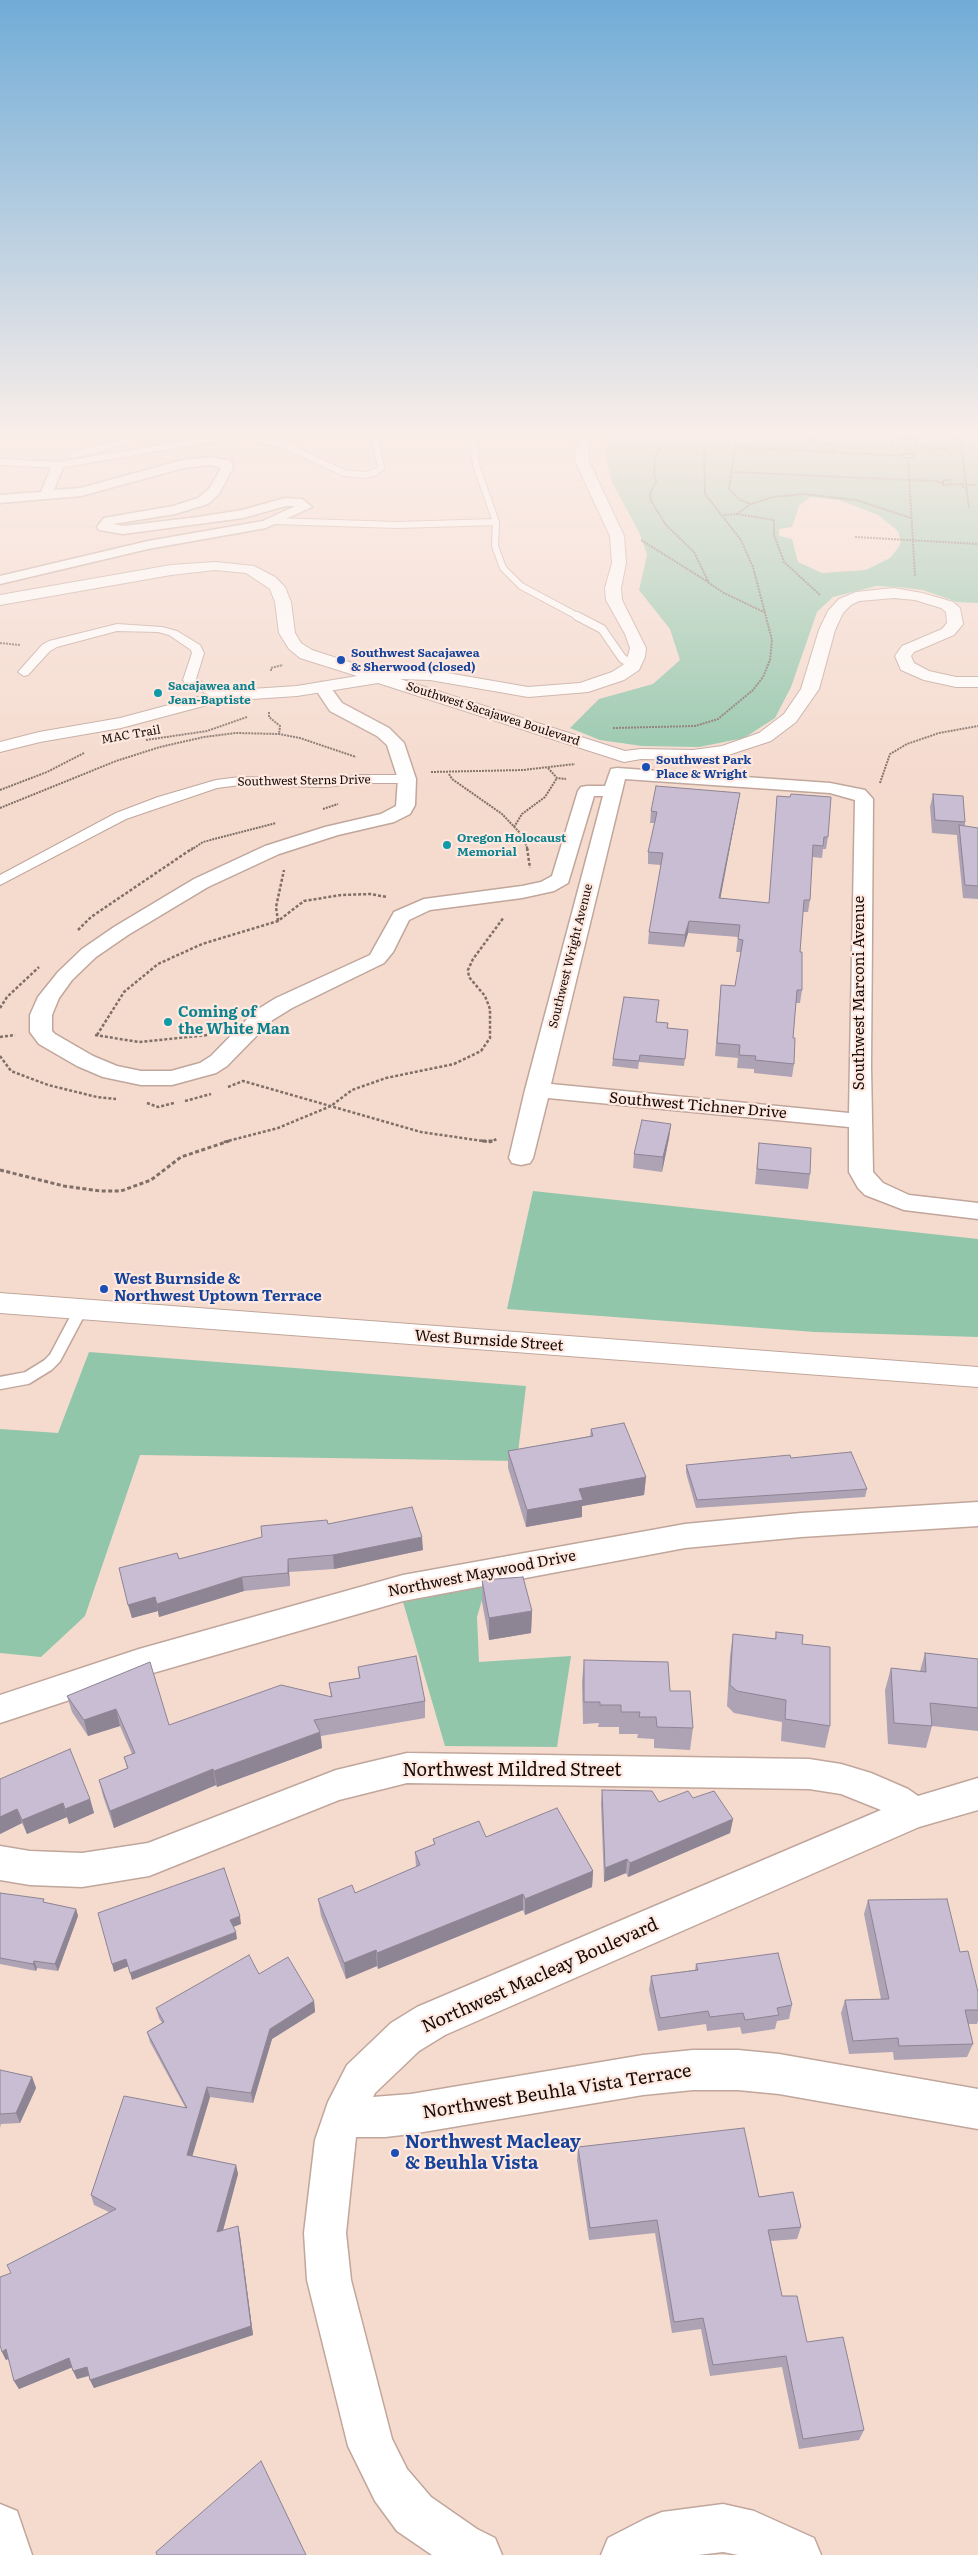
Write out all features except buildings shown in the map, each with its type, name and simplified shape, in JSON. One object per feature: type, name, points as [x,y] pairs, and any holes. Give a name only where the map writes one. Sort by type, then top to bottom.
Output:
[{"type":"street","points":[[0,580],[122,551]]},
{"type":"street","points":[[0,747],[39,737],[121,723],[221,696],[276,693],[413,672],[513,691],[542,692],[594,685],[618,676],[632,666],[638,657],[638,648],[633,634],[614,600],[613,588],[619,563],[619,551]]},
{"type":"street","name":"Southwest Sacajawea Boulevard","points":[[0,600],[171,570],[215,566],[249,569],[270,580],[277,587],[283,602],[287,633],[300,650],[314,657],[561,736],[618,774]]},
{"type":"street","points":[[322,687],[336,707],[383,732],[395,743],[406,768],[406,805],[397,815],[290,843],[201,883],[89,953],[65,976],[48,997],[41,1015],[41,1032],[60,1048],[111,1072],[142,1078],[172,1078],[208,1068],[219,1061],[263,1016],[284,1003],[378,958],[384,952],[401,916],[424,905],[449,900],[522,892],[547,887],[556,882],[561,879],[587,791],[618,774],[641,754],[692,755],[725,751],[765,737],[790,718],[810,689],[827,630],[841,606],[856,597],[894,593],[917,596],[947,605],[954,611],[955,624],[948,632],[908,649],[903,656],[907,666],[924,675],[956,682],[978,682]]},
{"type":"street","points":[[24,672],[46,648],[53,644],[117,627],[158,629],[173,633],[196,648],[198,652],[189,680],[221,696]]},
{"type":"street","name":"Southwest Marconi Avenue","points":[[618,774],[830,788],[859,794],[864,799],[861,1172],[867,1183],[874,1189],[904,1202],[978,1211]]},
{"type":"street","name":"Southwest Wright Avenue","points":[[521,1158],[618,774]]},
{"type":"street","name":"Southwest Sterns Drive","points":[[0,881],[121,816],[163,800],[216,784],[240,780],[324,783],[359,779],[407,780]]},
{"type":"street","name":"Southwest Tichner Drive","points":[[537,1090],[860,1121]]},
{"type":"street","name":"West Burnside Street","points":[[0,1303],[978,1377]]},
{"type":"street","name":"Northwest Maywood Drive","points":[[0,1709],[139,1663],[403,1588],[685,1536],[801,1525],[978,1514]]},
{"type":"street","name":"Northwest Mildred Street","points":[[0,1863],[30,1868],[82,1870],[149,1859],[336,1785],[407,1768],[809,1774],[840,1779],[871,1788],[896,1800],[913,1813]]},
{"type":"street","name":"Northwest Macleay Boulevard","points":[[478,2555],[460,2546],[414,2514],[391,2485],[371,2446],[329,2280],[326,2223],[335,2140],[342,2116],[361,2079],[376,2062],[405,2036],[432,2021],[913,1813],[978,1794]]},
{"type":"street","name":"Northwest Beuhla Vista Terrace","points":[[342,2116],[385,2117],[411,2114],[643,2075],[694,2070],[738,2070],[779,2074],[978,2109]]},
{"type":"street","points":[[0,2528],[8,2555]]},
{"type":"street","points":[[625,2555],[662,2536],[723,2528],[754,2535],[797,2555]]},
{"type":"lane","points":[[496,551],[499,562],[509,576],[535,594],[602,629],[622,658],[632,666]]},
{"type":"lane","points":[[0,1384],[27,1378],[48,1365],[55,1358],[82,1309]]},
{"type":"path","points":[[659,551],[724,593],[766,613]]},
{"type":"path","points":[[693,551],[709,583]]},
{"type":"path","points":[[561,736],[575,730],[695,726],[718,719],[753,690],[763,677],[770,660],[772,640],[753,567],[747,551]]},
{"type":"path","points":[[780,551],[784,562],[816,592],[841,606]]},
{"type":"path","points":[[914,551],[914,559]]},
{"type":"path","points":[[262,712],[270,710]]},
{"type":"path","name":"MAC Trail","points":[[138,742],[207,731],[254,714]]},
{"type":"path","points":[[879,786],[886,761],[890,754],[907,744],[939,733],[978,726]]},
{"type":"path","points":[[0,808],[116,761],[160,747],[204,738],[236,734],[279,734],[300,738],[358,758]]},
{"type":"path","name":"MAC Trail","points":[[0,790],[47,772],[91,751]]},
{"type":"path","points":[[428,772],[449,774],[540,769],[580,764]]},
{"type":"path","points":[[449,774],[452,779],[502,814],[522,835],[530,855],[530,875]]},
{"type":"path","points":[[514,827],[522,814],[545,797],[557,778]]},
{"type":"path","points":[[278,921],[276,907],[290,843]]},
{"type":"path","points":[[97,1035],[107,1016],[124,992],[158,964],[202,944],[278,921],[294,907],[319,897],[370,894],[424,905]]},
{"type":"path","points":[[0,1170],[64,1186],[100,1191],[121,1191],[151,1180],[181,1157],[224,1142],[278,1128],[331,1106],[352,1090],[386,1078],[454,1064],[481,1051],[490,1038],[490,1009],[485,996],[469,978],[468,970],[473,959],[505,916]]},
{"type":"path","points":[[0,1036],[41,1032],[77,1032],[139,1042],[194,1035],[214,1035],[238,1041]]},
{"type":"path","points":[[0,1056],[11,1071],[48,1085],[97,1097],[142,1101],[158,1107],[202,1097],[219,1090]]},
{"type":"path","points":[[142,1078],[142,1101]]},
{"type":"path","points":[[227,1087],[243,1081],[421,1132],[490,1142],[530,1124]]},
{"type":"green space","points":[[646,551],[795,551],[798,562],[822,573],[866,570],[890,558],[895,551],[978,551],[978,603],[957,602],[923,590],[876,586],[833,597],[817,612],[791,687],[775,718],[744,738],[699,747],[642,746],[600,740],[570,728],[599,699],[653,684],[680,660],[670,629],[639,590],[647,555]]},
{"type":"green space","points":[[533,1191],[978,1239],[978,1337],[815,1332],[507,1309]]},
{"type":"green space","points":[[89,1352],[526,1386],[517,1461],[140,1455],[85,1616],[41,1657],[0,1653],[0,1429],[58,1433]]},
{"type":"green space","points":[[486,1586],[477,1617],[479,1662],[571,1656],[557,1747],[445,1746],[403,1602]]},
{"type":"place","name":"Southwest Sacajawea & Sherwood (closed)","points":[[341,660]]},
{"type":"place","name":"Sacajawea and Jean-Baptiste","points":[[158,693]]},
{"type":"place","name":"Southwest Park Place & Wright","points":[[646,767]]},
{"type":"place","name":"Oregon Holocaust Memorial","points":[[447,845]]},
{"type":"place","name":"Coming of the White Man","points":[[168,1022]]},
{"type":"place","name":"West Burnside & Northwest Uptown Terrace","points":[[104,1289]]},
{"type":"place","name":"Northwest Macleay & Beuhla Vista","points":[[395,2153]]}]
